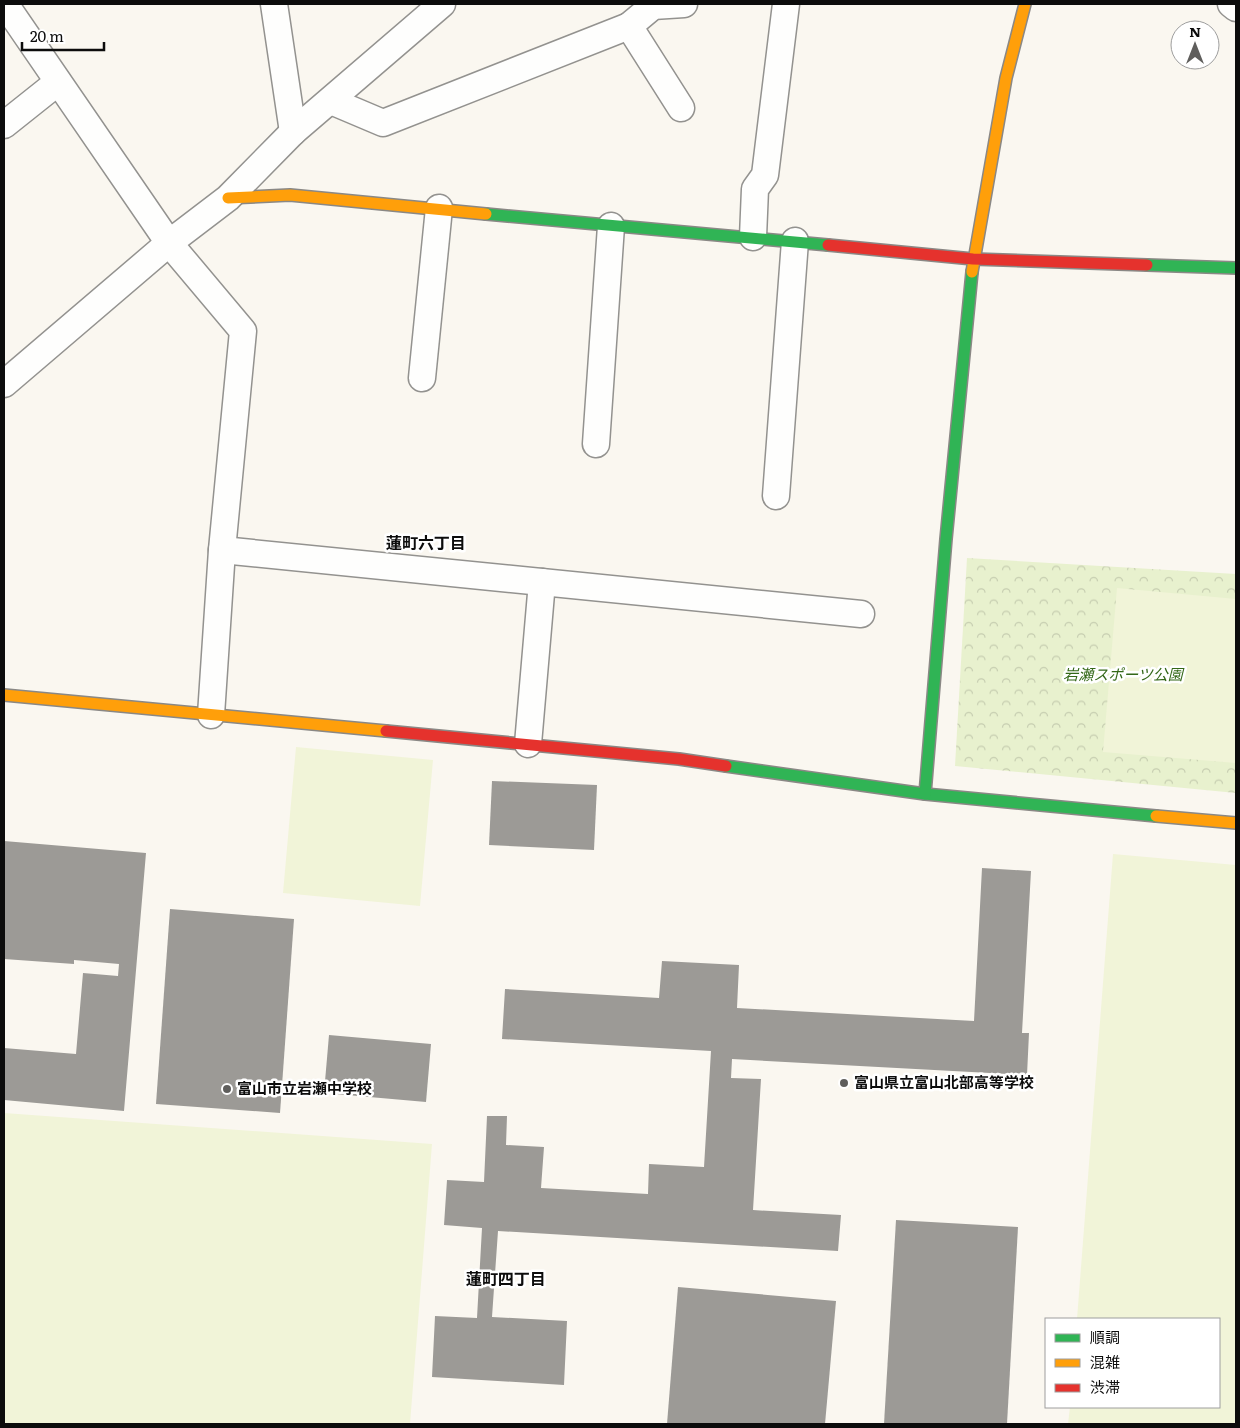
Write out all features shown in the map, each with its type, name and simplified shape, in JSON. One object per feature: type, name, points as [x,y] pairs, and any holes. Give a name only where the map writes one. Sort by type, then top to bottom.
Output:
[{"type":"street","points":[[5,4],[169,243],[242,331],[222,550],[211,715]]},
{"type":"street","points":[[274,4],[293,132]]},
{"type":"street","points":[[4,384],[169,243],[228,198],[293,132],[442,4]]},
{"type":"street","points":[[331,101],[383,123],[630,26],[653,6],[684,4]]},
{"type":"street","points":[[753,237],[755,189],[765,175],[786,4]]},
{"type":"street","points":[[925,794],[972,259],[1006,78],[1025,4]]},
{"type":"street","points":[[1232,4],[1236,8]]},
{"type":"street","points":[[630,26],[681,108]]},
{"type":"street","points":[[4,125],[58,82]]},
{"type":"street","points":[[228,198],[290,195],[972,259],[1236,268]]},
{"type":"street","points":[[422,378],[439,208]]},
{"type":"street","points":[[596,444],[611,226]]},
{"type":"street","points":[[776,496],[794,241]]},
{"type":"street","points":[[222,550],[861,614]]},
{"type":"street","points":[[528,744],[542,582]]},
{"type":"street","points":[[4,695],[679,759],[925,794],[1236,823]]},
{"type":"green space","name":"岩瀬スポーツ公園","points":[[967,558],[1236,574],[1236,793],[955,766]]},
{"type":"green space","points":[[1117,588],[1236,599],[1236,763],[1103,752]]},
{"type":"green space","points":[[296,747],[433,760],[420,906],[283,893]]},
{"type":"green space","points":[[1113,854],[1236,865],[1236,1424],[1068,1424],[1070,1408],[1220,1408],[1220,1318],[1077,1318]]},
{"type":"green space","points":[[4,1113],[432,1144],[410,1424],[4,1424]]},
{"type":"building","points":[[492,781],[597,785],[594,850],[489,845]]},
{"type":"building","points":[[4,841],[146,853],[124,1111],[4,1100],[4,1048],[76,1054],[83,973],[118,976],[119,964],[74,960],[74,964],[4,959]]},
{"type":"building","points":[[982,868],[1031,871],[1022,1033],[1029,1033],[1027,1075],[732,1059],[731,1078],[761,1079],[753,1210],[841,1215],[838,1251],[498,1231],[492,1317],[567,1321],[564,1385],[432,1377],[435,1316],[477,1318],[482,1228],[444,1225],[447,1180],[484,1182],[487,1116],[507,1116],[506,1145],[544,1147],[541,1188],[648,1194],[649,1164],[704,1167],[711,1051],[502,1039],[505,989],[659,998],[662,961],[739,965],[737,1008],[974,1021]]},
{"type":"building","points":[[170,909],[294,919],[280,1113],[156,1104]]},
{"type":"building","points":[[329,1035],[431,1044],[426,1102],[324,1093]]},
{"type":"building","points":[[896,1220],[1018,1227],[1007,1424],[884,1424]]},
{"type":"building","points":[[678,1287],[836,1301],[825,1424],[667,1424]]},
{"type":"traffic: fast","points":[[486,214],[828,245]]},
{"type":"traffic: fast","points":[[1147,265],[1236,268]]},
{"type":"traffic: fast","points":[[925,794],[946,539],[972,272]]},
{"type":"traffic: fast","points":[[726,766],[925,794],[1156,816]]},
{"type":"traffic: slow","points":[[972,272],[1006,78],[1025,4]]},
{"type":"traffic: slow","points":[[228,198],[290,195],[486,214]]},
{"type":"traffic: slow","points":[[4,695],[386,731]]},
{"type":"traffic: slow","points":[[1156,816],[1236,823]]},
{"type":"traffic: jam","points":[[828,245],[973,259],[1147,265]]},
{"type":"traffic: jam","points":[[386,731],[679,759],[726,766]]},
{"type":"place","name":"富山県立富山北部高等学校","points":[[844,1083]]},
{"type":"place","name":"富山市立岩瀬中学校","points":[[227,1089]]},
{"type":"district","name":"蓮町六丁目","points":[[426,543]]},
{"type":"district","name":"蓮町四丁目","points":[[506,1279]]}]
